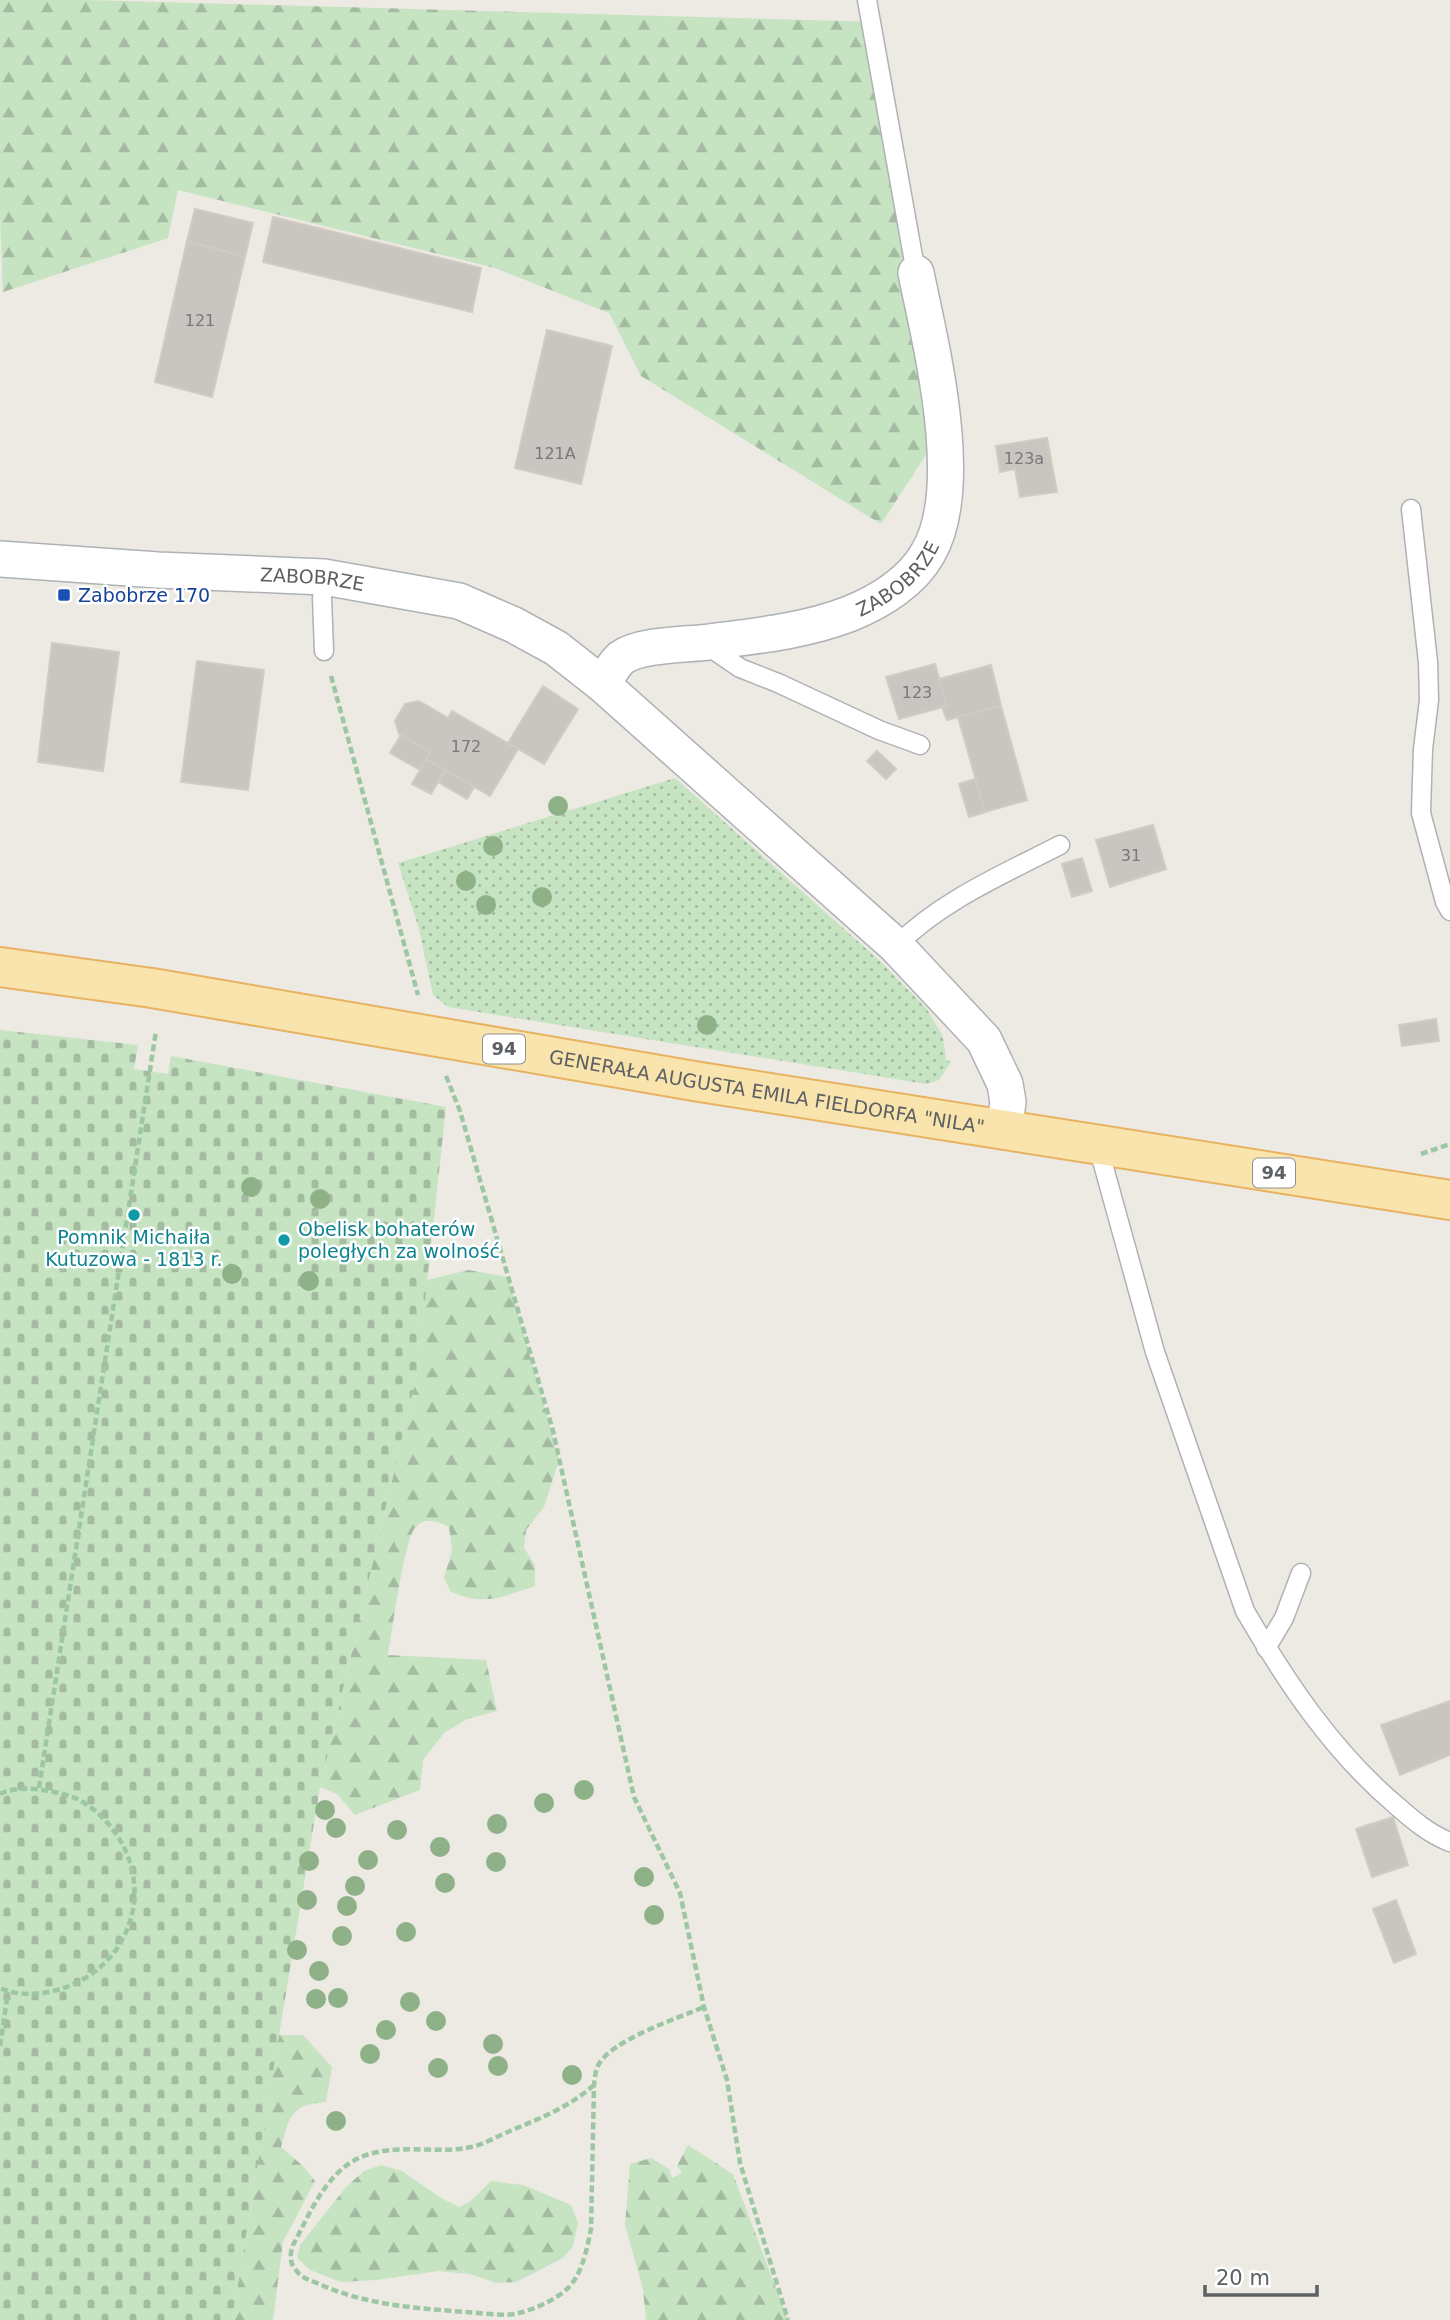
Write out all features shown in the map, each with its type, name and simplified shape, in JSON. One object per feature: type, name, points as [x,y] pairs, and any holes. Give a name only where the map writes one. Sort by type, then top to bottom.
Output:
[{"type":"main road","name":"GENERAŁA AUGUSTA EMILA FIELDORFA \"NILA\"","points":[[0,967],[152,988],[700,1082],[1450,1200]]},
{"type":"street","name":"ZABOBRZE","points":[[603,684],[621,658],[649,648],[763,636],[822,623],[850,613],[882,597],[910,576],[928,554],[940,526],[946,492],[941,410],[916,273]]},
{"type":"street","name":"ZABOBRZE","points":[[0,559],[324,578],[459,601],[514,625],[556,648],[603,684],[896,946],[984,1040],[1005,1084],[1008,1102],[1004,1131]]},
{"type":"lane","points":[[867,0],[916,273]]},
{"type":"lane","points":[[1411,509],[1428,662],[1429,700],[1423,749],[1421,813],[1445,902],[1450,911]]},
{"type":"lane","points":[[324,578],[324,651]]},
{"type":"lane","points":[[704,643],[740,668],[879,730],[920,745]]},
{"type":"lane","points":[[896,946],[914,929],[955,901],[1060,845]]},
{"type":"lane","points":[[1098,1146],[1155,1352],[1245,1611],[1266,1648],[1333,1743],[1418,1825],[1450,1842]]},
{"type":"lane","points":[[1266,1648],[1284,1618],[1301,1573]]},
{"type":"path","points":[[324,651],[430,1036],[460,1111],[553,1432],[634,1797],[680,1894],[704,2007],[727,2080],[740,2163],[788,2320]]},
{"type":"path","points":[[39,1788],[156,1031]]},
{"type":"path","points":[[0,1794],[39,1788],[72,1796],[101,1814],[122,1840],[134,1873],[134,1907],[124,1939],[104,1966],[76,1985],[43,1994],[0,1989]]},
{"type":"path","points":[[0,2046],[8,1992]]},
{"type":"path","points":[[594,2085],[561,2109],[484,2143],[469,2147],[393,2149],[354,2161],[324,2189],[293,2245],[290,2255],[296,2271],[346,2296],[400,2307],[518,2314],[553,2298],[568,2287],[577,2273],[591,2230],[594,2085],[599,2064],[616,2047],[704,2007]]},
{"type":"green space","points":[[0,0],[88,0],[880,22],[952,415],[881,524],[641,376],[609,313],[495,268],[178,190],[168,238],[3,292],[0,214]]},
{"type":"green space","points":[[675,778],[881,962],[926,1008],[943,1036],[946,1060],[951,1062],[939,1080],[926,1084],[448,1007],[433,995],[419,929],[398,863]]},
{"type":"green space","points":[[0,1030],[138,1045],[134,1069],[168,1074],[171,1056],[446,1107],[417,1374],[320,1787],[232,2320],[0,2320]]},
{"type":"green space","points":[[468,1270],[508,1277],[559,1460],[544,1507],[526,1530],[524,1548],[535,1565],[535,1586],[492,1599],[473,1599],[450,1591],[444,1577],[452,1551],[449,1527],[427,1521],[415,1528],[403,1568],[388,1655],[486,1660],[497,1711],[467,1719],[444,1733],[423,1760],[420,1790],[355,1815],[337,1794],[320,1787],[417,1374],[427,1280]]},
{"type":"green space","points":[[279,2035],[303,2035],[332,2067],[326,2102],[305,2106],[294,2114],[281,2147],[304,2167],[315,2181],[283,2242],[273,2320],[232,2320]]},
{"type":"green space","points":[[688,2145],[733,2174],[788,2320],[646,2320],[643,2289],[625,2225],[630,2164],[651,2158],[669,2169],[672,2178],[682,2173],[677,2166]]},
{"type":"green space","points":[[381,2165],[402,2171],[459,2207],[473,2199],[491,2181],[523,2185],[571,2205],[578,2223],[573,2246],[563,2258],[516,2282],[496,2283],[470,2274],[438,2271],[341,2282],[310,2270],[297,2258],[300,2245],[347,2186],[364,2171]]},
{"type":"building","points":[[195,209],[253,223],[245,257],[187,241]]},
{"type":"building","points":[[273,217],[481,268],[472,312],[263,262]]},
{"type":"building","points":[[187,241],[245,257],[212,397],[155,382]]},
{"type":"building","points":[[547,330],[612,346],[581,484],[515,468]]},
{"type":"building","points":[[1047,438],[1057,492],[1020,497],[1015,469],[1000,472],[996,446]]},
{"type":"building","points":[[52,643],[119,652],[103,771],[38,762]]},
{"type":"building","points":[[197,661],[264,670],[248,790],[181,782]]},
{"type":"building","points":[[935,664],[947,706],[899,719],[886,677]]},
{"type":"building","points":[[991,665],[1001,706],[947,720],[942,707],[947,706],[939,679]]},
{"type":"building","points":[[543,686],[578,709],[544,764],[508,743]]},
{"type":"building","points":[[419,701],[448,718],[452,711],[518,749],[490,796],[426,759],[430,752],[399,734],[395,721],[405,704]]},
{"type":"building","points":[[1001,706],[1027,800],[985,812],[958,717]]},
{"type":"building","points":[[401,735],[430,752],[420,770],[390,753]]},
{"type":"building","points":[[877,751],[896,769],[886,779],[867,761]]},
{"type":"building","points":[[426,759],[445,770],[431,794],[412,784]]},
{"type":"building","points":[[445,770],[474,787],[467,799],[438,782]]},
{"type":"building","points":[[975,779],[985,812],[969,817],[959,784]]},
{"type":"building","points":[[1153,825],[1166,869],[1110,887],[1096,840]]},
{"type":"building","points":[[1082,858],[1092,891],[1072,897],[1062,864]]},
{"type":"building","points":[[1436,1019],[1439,1041],[1402,1046],[1399,1025]]},
{"type":"building","points":[[1450,1701],[1450,1755],[1400,1775],[1381,1725]]},
{"type":"building","points":[[1393,1817],[1408,1865],[1372,1877],[1356,1829]]},
{"type":"building","points":[[1396,1900],[1416,1954],[1394,1963],[1373,1909]]},
{"type":"place","name":"Zabobrze 170","points":[[64,595]]},
{"type":"place","name":"Pomnik Michaiła Kutuzowa - 1813 r.","points":[[134,1215]]},
{"type":"place","name":"Obelisk bohaterów poległych za wolność","points":[[284,1240]]}]
